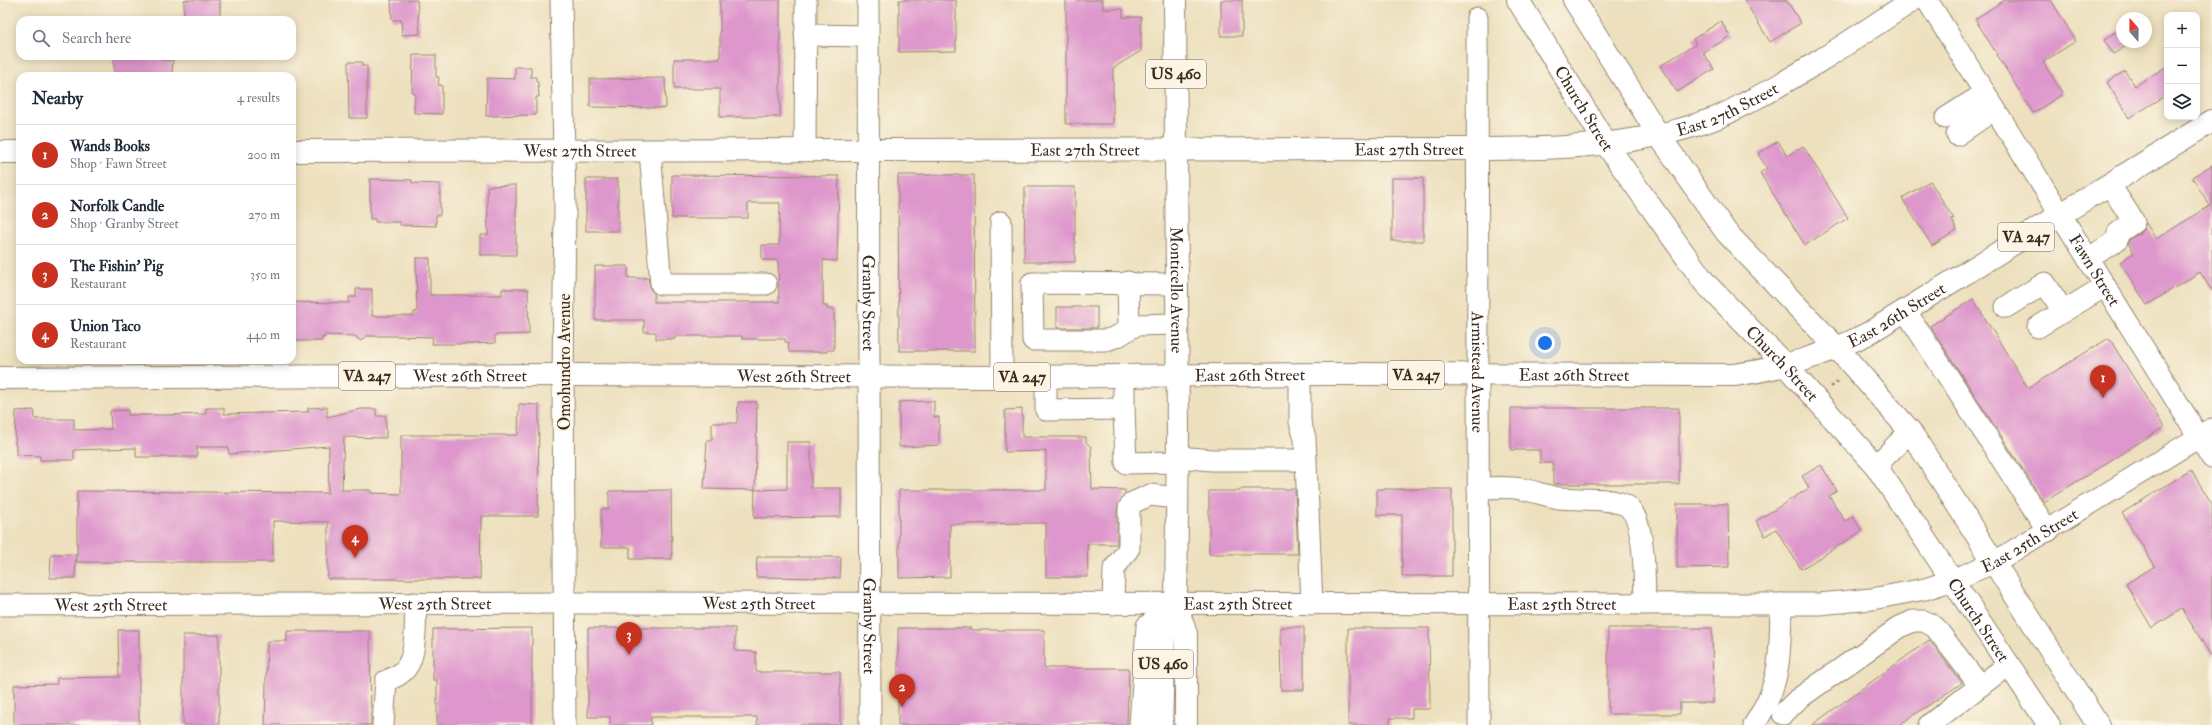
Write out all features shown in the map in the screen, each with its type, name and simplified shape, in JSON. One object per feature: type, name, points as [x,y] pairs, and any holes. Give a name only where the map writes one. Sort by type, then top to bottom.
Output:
[{"type":"main road","name":"Monticello Avenue","points":[[1175,0],[1178,460],[1176,604],[1186,634],[1186,725]]},
{"type":"main road","name":"Church Street","points":[[1518,0],[1606,144],[1705,283],[1786,366],[1876,466],[1954,580],[2049,725]]},
{"type":"main road","points":[[1574,0],[1658,134],[1726,232],[1838,349],[1910,431],[2098,725]]},
{"type":"main road","name":"East 27th Street","points":[[869,150],[1554,149],[1606,144],[1688,128],[1717,118],[1769,91],[1913,0]]},
{"type":"main road","name":"East 26th Street","points":[[867,376],[1002,377],[1300,374],[1478,376],[1734,375],[1786,366],[1838,349],[1868,334],[2212,121]]},
{"type":"main road","name":"West 27th Street","points":[[296,151],[650,152],[869,150]]},
{"type":"main road","points":[[0,152],[16,152]]},
{"type":"main road","name":"West 26th Street","points":[[0,378],[867,376]]},
{"type":"main road","name":"Monticello Avenue","points":[[1161,725],[1164,635],[1176,604]]},
{"type":"street","name":"Omohundro Avenue","points":[[561,0],[564,151],[563,603],[565,725]]},
{"type":"street","points":[[805,150],[806,0]]},
{"type":"street","name":"Granby Street","points":[[868,0],[869,150],[867,376],[870,725]]},
{"type":"street","name":"Fawn Street","points":[[1927,0],[2105,286],[2206,433],[2212,458]]},
{"type":"street","name":"Armistead Avenue","points":[[1477,18],[1479,725]]},
{"type":"street","points":[[806,35],[868,36]]},
{"type":"street","points":[[1951,127],[1990,101]]},
{"type":"street","points":[[650,152],[661,284],[766,284]]},
{"type":"street","points":[[2088,259],[2117,240],[2118,233],[2134,222],[2110,185]]},
{"type":"street","points":[[1001,222],[1002,377]]},
{"type":"street","points":[[1001,281],[1032,283],[1128,282],[1176,284]]},
{"type":"street","points":[[1128,282],[1129,328]]},
{"type":"street","points":[[1032,283],[1033,340]]},
{"type":"street","points":[[2006,307],[2045,283],[2064,311]]},
{"type":"street","points":[[2038,327],[2105,286]]},
{"type":"street","points":[[1905,310],[2048,531]]},
{"type":"street","points":[[1002,338],[1033,340],[1107,340],[1118,336],[1136,325],[1176,324]]},
{"type":"street","points":[[1300,374],[1300,422],[1305,438],[1312,604]]},
{"type":"street","points":[[1046,376],[1046,410],[1124,409]]},
{"type":"street","points":[[1124,376],[1126,463],[1178,460],[1306,460]]},
{"type":"street","points":[[1876,466],[1910,431]]},
{"type":"street","name":"East 25th Street","points":[[869,603],[1479,605],[1819,604],[1872,599],[1925,589],[1954,580],[1994,562],[2048,531],[2206,433]]},
{"type":"street","points":[[1478,488],[1519,488],[1559,498],[1625,504],[1639,526],[1642,542],[1645,604]]},
{"type":"street","points":[[1113,604],[1114,569],[1129,548],[1129,508],[1132,503],[1150,495],[1177,498]]},
{"type":"street","points":[[383,725],[386,681],[398,676],[409,664],[416,625],[415,603]]},
{"type":"street","name":"West 25th Street","points":[[0,605],[869,603]]},
{"type":"street","points":[[1140,725],[1147,626],[1176,604]]},
{"type":"street","points":[[1781,604],[1780,658],[1776,680],[1781,713]]},
{"type":"street","points":[[1754,725],[1781,713],[1798,699],[1886,636],[1913,622],[1924,621],[1935,627],[1980,686]]},
{"type":"street","points":[[1928,725],[2009,664]]},
{"type":"path","points":[[1828,389],[1846,377]]},
{"type":"building","points":[[184,0],[220,0],[220,16],[184,16]]},
{"type":"building","points":[[391,0],[417,0],[420,34],[402,35],[401,20],[392,20]]},
{"type":"building","points":[[720,0],[780,0],[780,117],[720,117],[720,89],[674,89],[674,59],[720,59]]},
{"type":"building","points":[[899,0],[956,0],[956,51],[899,52]]},
{"type":"building","points":[[1066,0],[1103,0],[1103,9],[1123,9],[1123,17],[1141,17],[1141,51],[1113,68],[1113,124],[1066,124]]},
{"type":"building","points":[[1221,0],[1242,0],[1242,36],[1221,36]]},
{"type":"building","points":[[1744,0],[1786,0],[1801,23],[1770,42]]},
{"type":"building","points":[[2005,0],[2051,0],[2076,41],[2043,62],[2063,94],[2033,113],[1975,19]]},
{"type":"building","points":[[1721,21],[1730,36],[1703,53],[1714,69],[1677,92],[1660,66],[1696,44],[1693,39]]},
{"type":"building","points":[[2116,32],[2116,48],[2123,48],[2113,54],[2104,40]]},
{"type":"building","points":[[413,55],[436,55],[436,77],[439,77],[438,85],[442,85],[442,114],[414,113],[415,93],[412,93]]},
{"type":"building","points":[[114,60],[173,60],[172,72],[114,72]]},
{"type":"building","points":[[348,62],[362,62],[362,66],[367,66],[367,118],[349,118]]},
{"type":"building","points":[[515,67],[531,67],[531,77],[536,77],[536,82],[538,82],[539,97],[536,97],[536,115],[486,116],[487,78],[515,79]]},
{"type":"building","points":[[2164,68],[2164,97],[2129,118],[2107,82],[2125,71],[2135,86]]},
{"type":"building","points":[[665,78],[666,108],[590,107],[590,79]]},
{"type":"building","points":[[1778,141],[1787,156],[1803,146],[1848,218],[1805,245],[1760,173],[1767,168],[1758,154]]},
{"type":"building","points":[[2212,165],[2212,291],[2200,272],[2147,305],[2120,262],[2134,253],[2128,243],[2129,240],[2141,232],[2146,223],[2156,239],[2210,206],[2192,177]]},
{"type":"building","points":[[672,175],[839,176],[837,261],[823,260],[823,306],[827,306],[827,309],[834,309],[834,350],[827,350],[827,352],[789,352],[788,342],[785,342],[785,339],[742,339],[742,336],[675,336],[675,339],[656,339],[656,332],[644,332],[644,320],[595,320],[595,266],[628,266],[628,278],[648,278],[651,290],[654,293],[654,302],[779,302],[778,260],[762,260],[762,245],[779,245],[780,203],[748,203],[748,218],[672,218]]},
{"type":"building","points":[[898,175],[974,175],[975,351],[899,351]]},
{"type":"building","points":[[1392,178],[1423,178],[1423,241],[1392,241]]},
{"type":"building","points":[[370,179],[412,180],[412,183],[440,184],[440,215],[436,215],[436,226],[400,225],[400,222],[375,222],[375,219],[370,219]]},
{"type":"building","points":[[586,179],[618,179],[618,231],[586,231]]},
{"type":"building","points":[[1930,181],[1954,219],[1952,220],[1957,230],[1932,246],[1902,198]]},
{"type":"building","points":[[516,185],[516,255],[480,255],[480,235],[488,235],[487,186]]},
{"type":"building","points":[[1025,187],[1075,187],[1075,262],[1024,262]]},
{"type":"building","points":[[416,258],[430,258],[430,295],[502,295],[502,289],[528,289],[529,334],[495,335],[495,343],[473,344],[432,344],[433,337],[395,336],[366,336],[361,341],[355,336],[325,335],[325,338],[322,337],[322,341],[296,341],[296,302],[349,303],[349,297],[356,297],[356,289],[372,289],[372,316],[414,316],[414,312],[417,312]]},
{"type":"building","points":[[1973,299],[2028,388],[2109,338],[2164,427],[2044,502],[1930,326]]},
{"type":"building","points":[[1057,307],[1097,307],[1097,328],[1057,328]]},
{"type":"building","points":[[934,401],[934,417],[939,417],[939,445],[899,447],[899,402]]},
{"type":"building","points":[[738,402],[757,402],[755,490],[704,489],[707,440],[712,440],[712,423],[737,423]]},
{"type":"building","points":[[519,404],[539,405],[538,516],[481,516],[480,579],[328,579],[328,522],[273,521],[273,562],[77,562],[77,491],[328,493],[329,446],[229,454],[228,447],[197,447],[197,457],[136,457],[136,448],[74,450],[74,460],[40,460],[40,456],[16,455],[15,445],[16,411],[34,410],[35,419],[74,419],[74,430],[111,429],[110,411],[128,410],[128,415],[206,414],[206,408],[224,408],[224,414],[308,412],[308,408],[327,407],[327,417],[361,409],[376,409],[376,416],[386,416],[386,438],[344,437],[342,490],[371,490],[371,493],[401,494],[401,435],[518,435]]},
{"type":"building","points":[[1511,408],[1679,408],[1679,484],[1553,484],[1553,463],[1540,463],[1540,450],[1511,450]]},
{"type":"building","points":[[1022,409],[1022,437],[1086,437],[1086,442],[1091,447],[1092,489],[1125,490],[1125,494],[1117,508],[1117,544],[1087,544],[1088,577],[1046,577],[1046,523],[950,524],[950,577],[899,578],[899,490],[1046,490],[1046,451],[1005,452],[1005,410]]},
{"type":"building","points":[[787,442],[811,442],[811,488],[841,488],[841,517],[754,518],[755,490],[787,489]]},
{"type":"building","points":[[1821,465],[1837,491],[1829,496],[1845,521],[1853,516],[1862,531],[1801,569],[1776,529],[1765,536],[1756,521],[1809,488],[1802,476]]},
{"type":"building","points":[[2191,470],[2212,504],[2212,657],[2182,609],[2152,628],[2126,584],[2155,566],[2122,513]]},
{"type":"building","points":[[1240,489],[1295,489],[1298,554],[1209,554],[1209,491],[1240,491]]},
{"type":"building","points":[[1377,489],[1452,489],[1452,576],[1402,576],[1402,515],[1377,515]]},
{"type":"building","points":[[671,490],[672,559],[630,559],[630,547],[601,547],[601,509],[609,509],[609,491]]},
{"type":"building","points":[[1677,504],[1728,504],[1729,567],[1677,568]]},
{"type":"building","points":[[51,554],[76,554],[75,578],[50,578]]},
{"type":"building","points":[[757,557],[841,557],[840,578],[756,577]]},
{"type":"building","points":[[1280,627],[1304,627],[1304,690],[1281,690]]},
{"type":"building","points":[[532,628],[532,725],[437,725],[437,680],[433,680],[433,629]]},
{"type":"building","points":[[588,628],[735,628],[735,651],[756,652],[756,672],[840,672],[840,725],[757,725],[757,717],[651,717],[651,725],[610,725],[610,717],[588,717]]},
{"type":"building","points":[[898,628],[1044,630],[1044,668],[1129,668],[1127,725],[898,725]]},
{"type":"building","points":[[1348,628],[1429,628],[1430,709],[1412,709],[1412,718],[1390,718],[1390,725],[1348,725]]},
{"type":"building","points":[[1608,628],[1712,628],[1713,703],[1680,703],[1680,714],[1608,714]]},
{"type":"building","points":[[118,630],[139,630],[139,725],[14,725],[14,685],[57,684],[57,678],[119,677]]},
{"type":"building","points":[[287,631],[370,631],[371,725],[265,725],[267,641],[287,641]]},
{"type":"building","points":[[183,635],[219,635],[219,725],[183,725]]},
{"type":"building","points":[[1929,640],[1962,683],[1899,725],[1812,725]]},
{"type":"place","name":"Wands Books","points":[[2103,398]]},
{"type":"place","name":"Union Taco","points":[[355,558]]},
{"type":"place","name":"The Fishin' Pig","points":[[629,655]]},
{"type":"place","name":"Norfolk Candle","points":[[902,707]]}]
